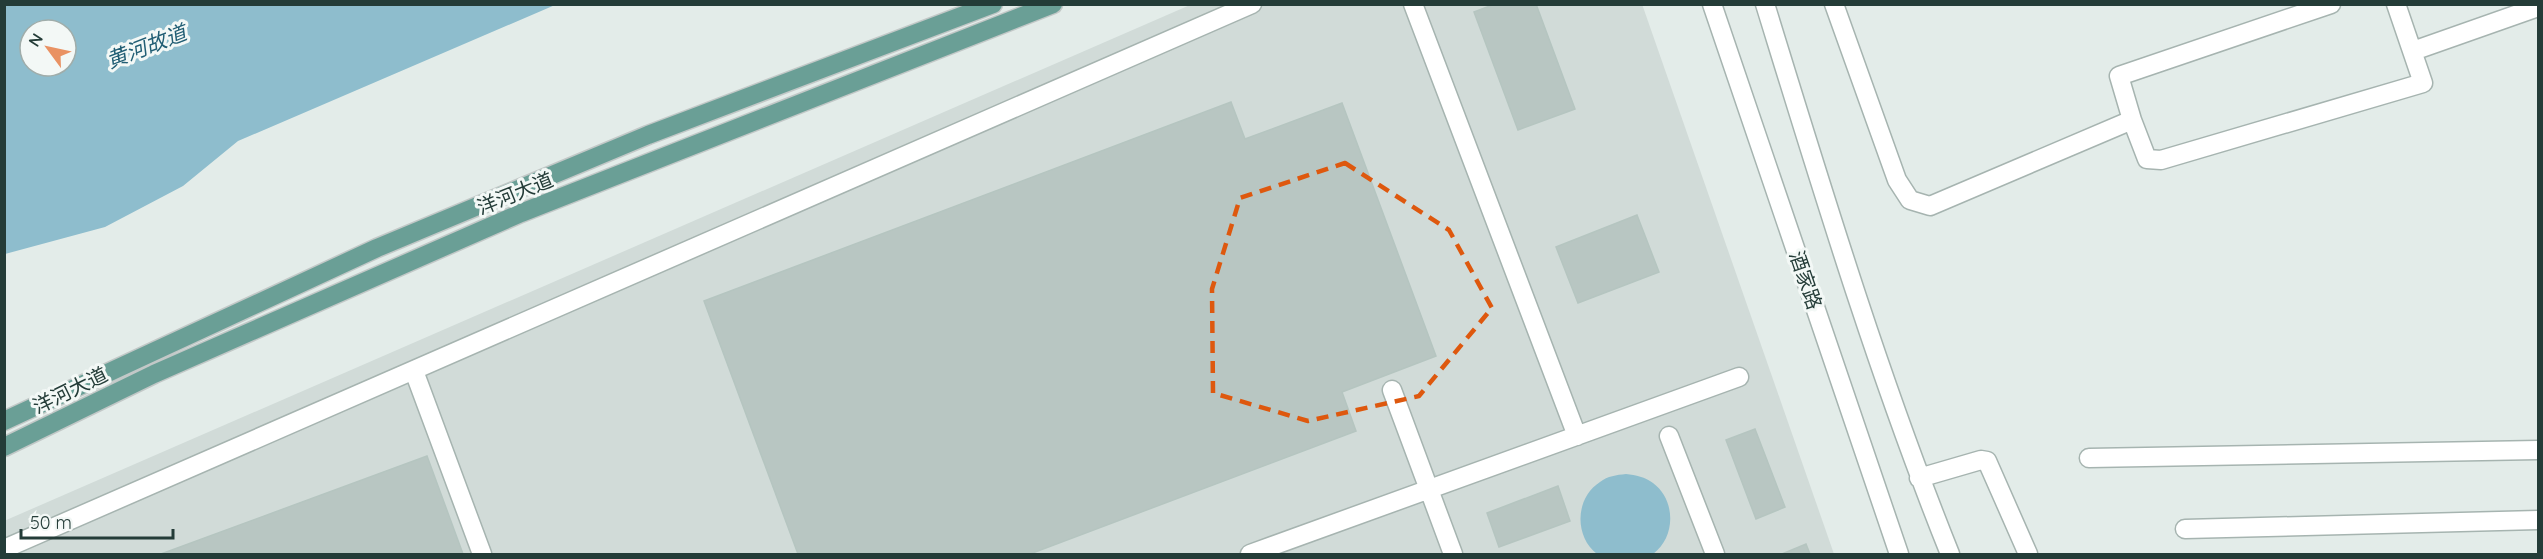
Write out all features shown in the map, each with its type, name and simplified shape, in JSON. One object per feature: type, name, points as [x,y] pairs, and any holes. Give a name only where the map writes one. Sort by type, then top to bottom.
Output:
[{"type":"main road","name":"洋河大道","points":[[4,421],[387,244],[648,135],[993,4]]},
{"type":"main road","name":"洋河大道","points":[[4,447],[154,374],[521,213],[1053,4]]},
{"type":"street","points":[[4,549],[1252,4]]},
{"type":"street","points":[[1413,4],[1577,436]]},
{"type":"street","name":"酒家路","points":[[1712,4],[1899,555]]},
{"type":"street","points":[[1765,4],[1823,193],[1919,478],[1950,555]]},
{"type":"street","points":[[1834,4],[1897,180],[1910,200],[1930,206],[2132,120]]},
{"type":"street","points":[[2331,4],[2119,75],[2132,120],[2147,159],[2161,160],[2423,83],[2396,4]]},
{"type":"street","points":[[2413,51],[2538,7]]},
{"type":"street","points":[[414,370],[482,555]]},
{"type":"street","points":[[1251,555],[1739,376]]},
{"type":"street","points":[[1392,390],[1453,555]]},
{"type":"street","points":[[1669,436],[1715,555]]},
{"type":"street","points":[[2089,458],[2538,450]]},
{"type":"street","points":[[1919,478],[1981,460],[1988,461],[2028,555]]},
{"type":"street","points":[[2185,529],[2538,520]]},
{"type":"highlighted area","points":[[1345,163],[1449,230],[1492,308],[1419,396],[1308,421],[1213,393],[1212,289],[1240,198]]},
{"type":"shaded area","points":[[1642,4],[1834,554],[5,554],[4,521],[1190,5]]},
{"type":"water","name":"黄河故道","points":[[5,4],[555,4],[238,141],[183,186],[105,227],[5,254]]},
{"type":"water","points":[[1626,474],[1650,481],[1661,490],[1669,508],[1669,529],[1666,538],[1653,554],[1597,554],[1584,537],[1581,528],[1582,507],[1586,497],[1600,482],[1612,476]]},
{"type":"building","points":[[1495,4],[1536,4],[1575,109],[1518,130],[1474,12]]},
{"type":"building","points":[[1231,102],[1245,139],[1342,103],[1436,356],[1342,392],[1356,431],[1030,554],[798,554],[704,301]]},
{"type":"building","points":[[1637,215],[1659,272],[1578,303],[1556,247]]},
{"type":"building","points":[[1755,429],[1785,507],[1756,519],[1726,440]]},
{"type":"building","points":[[427,456],[463,554],[161,554]]},
{"type":"building","points":[[1558,486],[1570,521],[1499,547],[1487,513]]},
{"type":"building","points":[[1806,544],[1810,554],[1782,554]]}]
